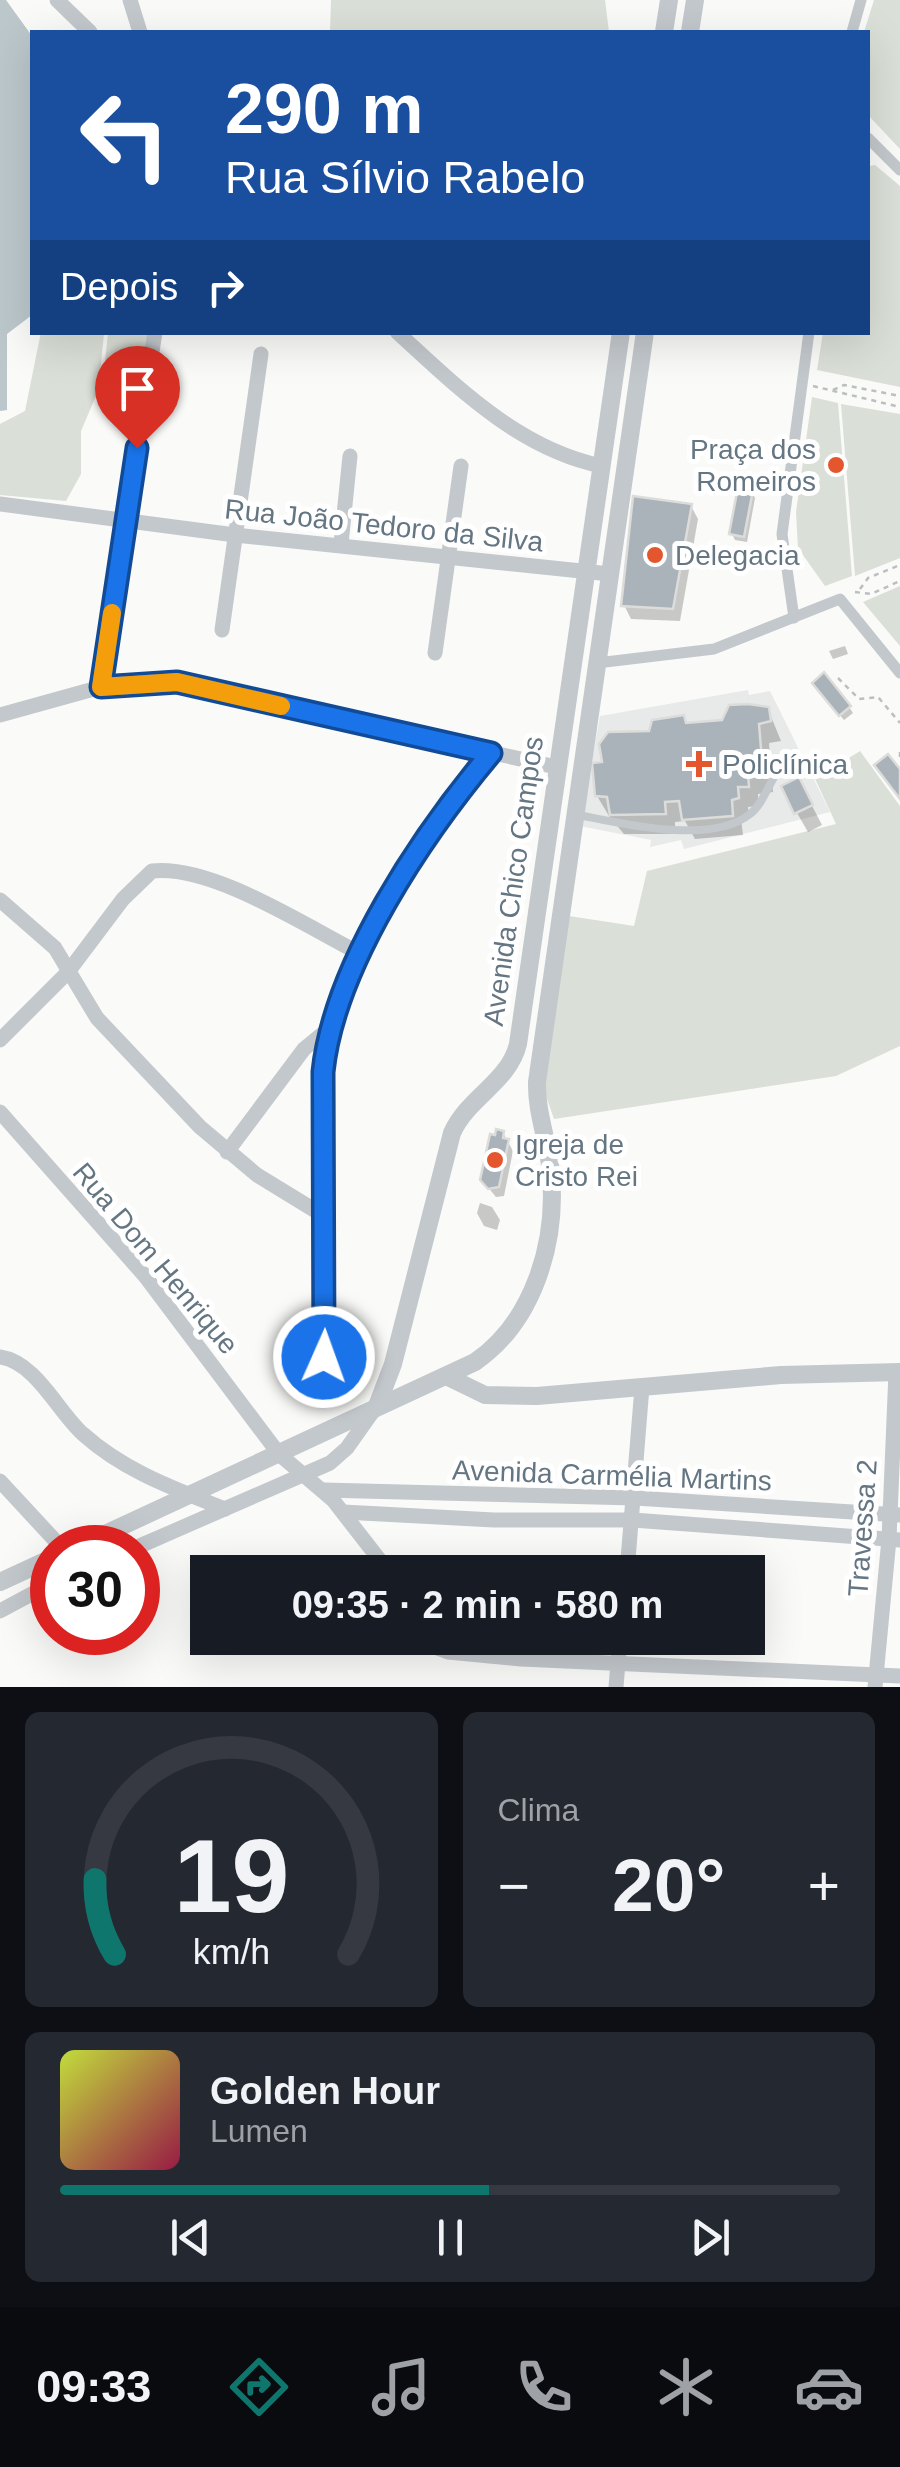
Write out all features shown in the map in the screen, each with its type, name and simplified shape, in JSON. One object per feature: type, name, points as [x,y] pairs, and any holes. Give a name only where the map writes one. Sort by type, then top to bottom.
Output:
[{"type":"street","points":[[57,0],[88,30]]},
{"type":"street","points":[[130,0],[139,30]]},
{"type":"street","points":[[664,30],[669,0]]},
{"type":"street","points":[[690,30],[694,0]]},
{"type":"street","points":[[853,30],[861,0]]},
{"type":"street","points":[[870,140],[900,170]]},
{"type":"street","points":[[101,687],[155,335]]},
{"type":"street","points":[[400,335],[512,429],[571,459],[602,466]]},
{"type":"street","name":"Avenida Chico Campos","points":[[376,1406],[393,1364],[452,1132],[467,1106],[514,1059],[621,335]]},
{"type":"street","name":"Avenida Chico Campos","points":[[126,1525],[376,1406],[448,1377],[494,1349],[508,1335],[538,1280],[552,1178],[536,1082],[645,335]]},
{"type":"street","points":[[794,618],[782,534],[810,335]]},
{"type":"street","points":[[222,630],[262,354]]},
{"type":"street","points":[[341,544],[350,456]]},
{"type":"street","points":[[435,653],[461,466]]},
{"type":"street","name":"Rua João Tedoro da Silva","points":[[0,504],[235,535],[447,554],[610,574]]},
{"type":"street","points":[[597,664],[714,649],[840,599],[900,673]]},
{"type":"street","points":[[0,716],[101,687],[177,682],[556,767]]},
{"type":"street","points":[[324,1357],[323,1072],[332,1026],[361,954],[428,832],[491,753]]},
{"type":"street","points":[[0,1040],[68,972],[123,899],[152,870],[186,872],[361,954]]},
{"type":"street","points":[[538,894],[563,898]]},
{"type":"street","points":[[0,900],[55,948],[112,1034],[228,1152],[324,1216]]},
{"type":"street","points":[[228,1152],[304,1049],[332,1026]]},
{"type":"street","name":"Rua Dom Henrique","points":[[0,1112],[144,1276],[279,1454],[322,1490],[376,1555]]},
{"type":"street","points":[[0,1357],[18,1364],[32,1377],[88,1439],[143,1476],[225,1509]]},
{"type":"street","points":[[448,1377],[485,1395],[554,1395],[781,1375],[898,1372]]},
{"type":"street","name":"Travessa 2","points":[[876,1681],[894,1540],[898,1372]]},
{"type":"street","points":[[630,1555],[642,1387]]},
{"type":"street","points":[[160,1537],[303,1476],[339,1456],[376,1406]]},
{"type":"street","points":[[0,1481],[41,1525]]},
{"type":"street","name":"Avenida Carmélia Martins","points":[[322,1490],[635,1498],[895,1515]]},
{"type":"street","name":"Avenida Carmélia Martins","points":[[343,1512],[494,1520],[633,1520],[894,1540]]},
{"type":"street","points":[[0,1582],[30,1568]]},
{"type":"street","points":[[0,1611],[30,1594]]},
{"type":"street","points":[[479,1655],[876,1681],[900,1676]]},
{"type":"street","points":[[616,1687],[618,1655]]},
{"type":"lane","points":[[574,814],[624,824],[706,830],[740,822],[755,810],[776,774]]},
{"type":"path","points":[[802,384],[900,407]]},
{"type":"path","points":[[834,390],[844,385],[900,396]]},
{"type":"path","points":[[840,599],[859,590],[868,578],[900,564]]},
{"type":"path","points":[[859,590],[871,594],[900,581]]},
{"type":"path","points":[[838,678],[859,698],[878,697],[900,723]]},
{"type":"path","points":[[892,713],[900,705]]},
{"type":"shaded area","points":[[0,0],[6,0],[30,33],[30,317],[7,334],[7,410],[0,411]]},
{"type":"shaded area","points":[[331,0],[605,0],[609,30],[330,30]]},
{"type":"shaded area","points":[[874,0],[900,0],[900,149],[870,117],[870,30],[865,30]]},
{"type":"shaded area","points":[[875,165],[900,186],[900,387],[817,370],[823,335],[870,335],[870,166]]},
{"type":"shaded area","points":[[40,335],[104,335],[98,391],[81,431],[81,474],[66,501],[0,495],[0,424],[25,411]]},
{"type":"shaded area","points":[[108,335],[153,335],[141,376],[105,362]]},
{"type":"shaded area","points":[[812,397],[838,403],[852,576],[825,586],[798,548],[796,512]]},
{"type":"shaded area","points":[[841,404],[900,414],[900,558],[855,576]]},
{"type":"shaded area","points":[[900,586],[900,646],[863,602]]},
{"type":"shaded area","name":"Policlínica","points":[[748,690],[749,695],[770,691],[830,812],[684,849],[681,840],[650,847],[651,840],[580,826],[600,716]]},
{"type":"shaded area","points":[[860,751],[900,806],[900,1046],[836,1076],[554,1119],[544,1090],[569,916],[634,926],[647,871],[836,824],[810,768],[838,765]]},
{"type":"building","points":[[738,487],[753,490],[744,537],[729,534]]},
{"type":"building","name":"Delegacia","points":[[633,496],[692,504],[673,609],[621,606]]},
{"type":"building","points":[[824,672],[851,706],[839,716],[812,683]]},
{"type":"building","points":[[729,705],[769,707],[771,721],[759,724],[763,773],[748,774],[749,787],[738,787],[739,798],[732,800],[733,816],[682,820],[679,801],[665,802],[666,814],[610,815],[607,797],[595,796],[592,763],[602,762],[599,744],[608,732],[649,731],[652,720],[684,715],[686,723],[722,720]]},
{"type":"building","points":[[888,754],[900,769],[900,799],[874,765]]},
{"type":"building","points":[[799,777],[813,805],[794,814],[781,786]]},
{"type":"building","name":"Igreja de Cristo Rei","points":[[496,1129],[504,1131],[503,1138],[509,1139],[499,1187],[488,1189],[480,1180],[490,1134],[495,1135]]},
{"type":"slow traffic","points":[[112,613],[101,687],[177,682],[281,706]]},
{"type":"place","name":"Praça dos Romeiros","points":[[836,465]]},
{"type":"place","name":"Delegacia","points":[[655,555]]},
{"type":"place","name":"Policlínica","points":[[699,764]]},
{"type":"place","name":"Igreja de Cristo Rei","points":[[495,1160]]},
{"type":"route","points":[[137,448],[101,687],[177,682],[491,753],[434,823],[406,868],[343,992],[331,1031],[323,1072],[324,1357]]}]
